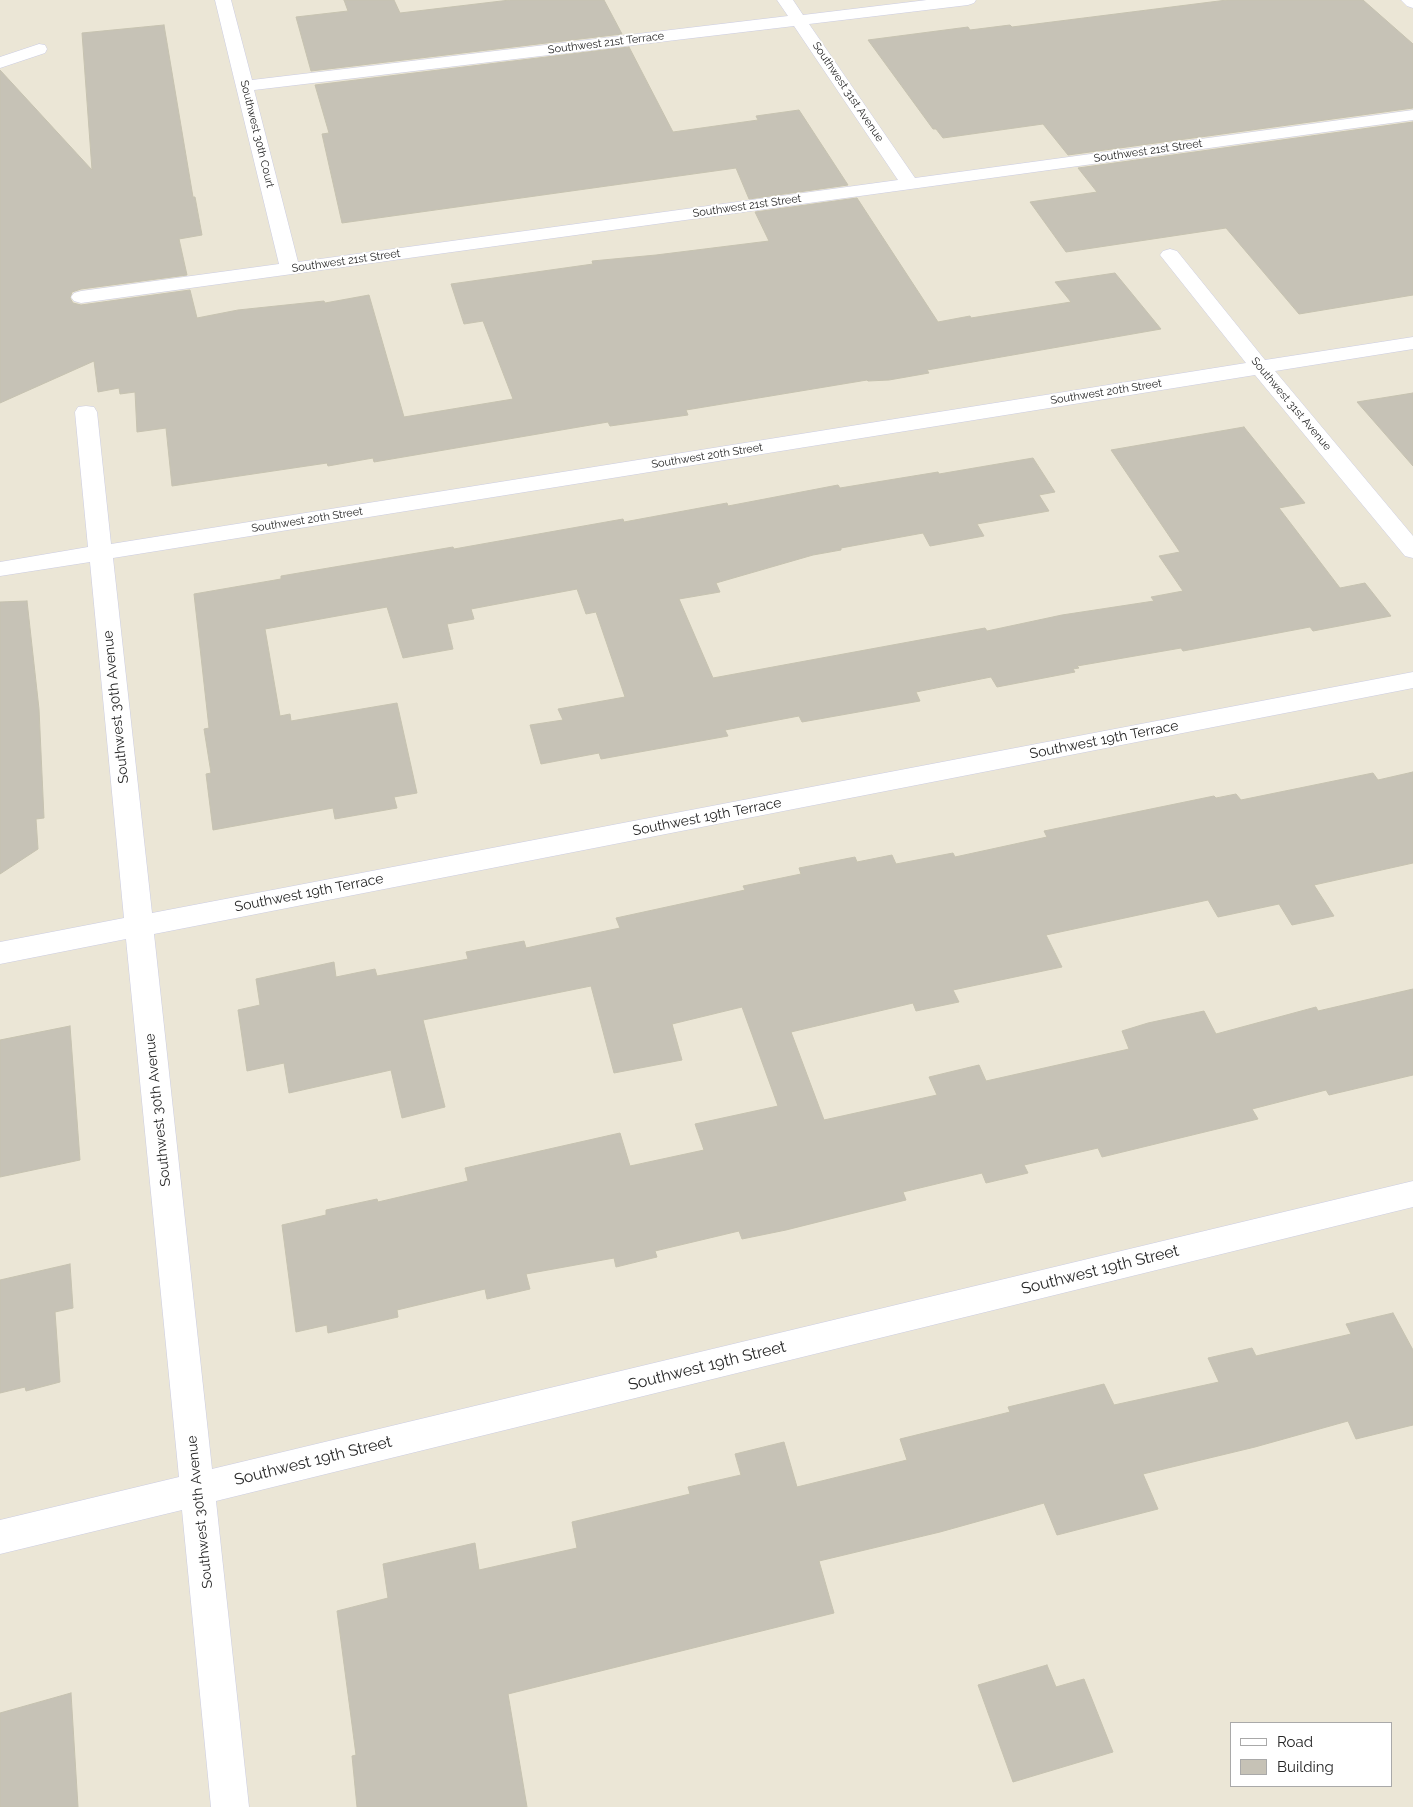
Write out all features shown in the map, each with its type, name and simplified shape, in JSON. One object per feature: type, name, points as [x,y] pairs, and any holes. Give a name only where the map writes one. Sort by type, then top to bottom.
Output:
[{"type":"street","name":"Southwest 30th Court","points":[[223,0],[290,268]]},
{"type":"street","name":"Southwest 31st Avenue","points":[[785,0],[910,184]]},
{"type":"street","name":"Southwest 21st Terrace","points":[[245,86],[968,0]]},
{"type":"street","points":[[1409,0],[1413,3]]},
{"type":"street","points":[[0,63],[39,48]]},
{"type":"street","name":"Southwest 21st Street","points":[[81,297],[1413,114]]},
{"type":"street","name":"Southwest 31st Avenue","points":[[1170,255],[1260,367],[1413,551]]},
{"type":"street","name":"Southwest 20th Street","points":[[0,569],[1413,343]]},
{"type":"street","name":"Southwest 30th Avenue","points":[[86,412],[230,1807]]},
{"type":"street","name":"Southwest 19th Terrace","points":[[0,953],[1413,680]]},
{"type":"street","name":"Southwest 19th Street","points":[[0,1537],[1413,1194]]},
{"type":"building","points":[[344,0],[394,0],[400,13],[510,0],[604,0],[622,34],[311,71],[296,17],[348,11]]},
{"type":"building","points":[[1227,0],[1363,0],[1413,44],[1413,108],[1068,155],[1043,124],[943,138],[936,129],[933,129],[868,40],[968,27],[970,30],[1010,25],[1012,27]]},
{"type":"building","points":[[164,25],[193,197],[195,197],[202,235],[179,239],[187,275],[81,289],[72,292],[70,298],[73,303],[81,305],[190,290],[197,318],[238,310],[324,301],[325,303],[369,295],[404,417],[513,399],[483,321],[464,324],[451,284],[593,264],[592,261],[769,241],[755,212],[857,198],[938,322],[1071,302],[1055,282],[1115,273],[1161,329],[927,370],[929,373],[889,380],[867,380],[686,410],[688,415],[610,426],[608,422],[374,462],[373,458],[328,466],[327,463],[172,486],[166,428],[137,432],[135,392],[120,394],[119,388],[98,392],[94,361],[0,403],[0,70],[92,170],[82,33]]},
{"type":"building","points":[[629,47],[673,132],[758,120],[756,116],[799,110],[848,185],[749,199],[736,168],[342,223],[322,134],[329,133],[315,85]]},
{"type":"building","points":[[1413,122],[1413,295],[1299,314],[1226,228],[1066,252],[1030,202],[1097,192],[1078,168]]},
{"type":"building","points":[[1413,393],[1413,466],[1357,402]]},
{"type":"building","points":[[1244,427],[1305,503],[1279,508],[1340,588],[1365,583],[1391,616],[1313,631],[1310,627],[1183,651],[1181,648],[1077,666],[1079,668],[1073,669],[1075,672],[997,687],[991,677],[916,692],[920,701],[802,722],[799,716],[725,730],[728,736],[601,759],[599,753],[541,764],[530,725],[563,720],[558,709],[625,697],[596,612],[586,614],[577,589],[471,609],[474,619],[447,624],[453,649],[403,658],[387,607],[265,629],[280,716],[290,714],[291,721],[397,703],[417,793],[394,797],[397,808],[335,819],[333,808],[213,830],[206,774],[211,773],[204,729],[209,728],[194,594],[281,579],[281,576],[453,547],[454,549],[623,519],[624,522],[727,503],[728,506],[838,485],[840,488],[1033,458],[1055,492],[1039,495],[1049,511],[977,524],[984,536],[930,546],[923,533],[841,548],[841,550],[813,555],[716,583],[720,592],[679,599],[713,678],[985,628],[987,631],[1062,615],[1154,601],[1151,597],[1183,591],[1159,556],[1180,552],[1111,450]]},
{"type":"building","points":[[27,601],[39,709],[44,818],[36,819],[38,849],[0,874],[0,602]]},
{"type":"building","points":[[1413,772],[1413,863],[1314,885],[1334,916],[1292,925],[1279,904],[1218,917],[1208,900],[1046,935],[1062,967],[953,990],[959,1002],[916,1011],[913,1003],[791,1032],[824,1120],[937,1095],[929,1077],[979,1065],[986,1081],[1129,1049],[1122,1031],[1148,1023],[1204,1011],[1216,1034],[1316,1007],[1318,1011],[1413,989],[1413,1075],[1329,1095],[1326,1090],[1252,1109],[1258,1119],[1102,1157],[1098,1148],[1024,1165],[1028,1173],[986,1183],[982,1173],[903,1192],[906,1200],[786,1230],[742,1239],[739,1231],[655,1251],[657,1257],[616,1267],[614,1258],[526,1274],[530,1289],[487,1299],[485,1289],[397,1310],[398,1317],[328,1333],[327,1325],[296,1332],[282,1225],[326,1215],[326,1210],[377,1199],[378,1202],[468,1181],[465,1168],[620,1133],[630,1166],[704,1150],[695,1124],[778,1106],[742,1007],[672,1024],[682,1060],[614,1073],[591,986],[423,1020],[445,1107],[402,1118],[391,1070],[289,1093],[284,1063],[247,1071],[238,1010],[260,1005],[256,979],[334,962],[336,977],[375,969],[377,976],[468,959],[466,952],[524,941],[526,948],[620,928],[616,918],[745,890],[743,886],[801,874],[799,868],[855,857],[857,862],[892,855],[896,864],[953,853],[955,857],[1047,837],[1044,831],[1214,796],[1216,798],[1236,794],[1241,800],[1373,773],[1378,780]]},
{"type":"building","points":[[70,1026],[80,1160],[0,1177],[0,1040]]},
{"type":"building","points":[[70,1264],[73,1308],[55,1312],[60,1382],[26,1391],[25,1387],[0,1393],[0,1280]]},
{"type":"building","points":[[1393,1313],[1413,1350],[1413,1425],[1356,1439],[1348,1421],[1255,1447],[1143,1474],[1158,1509],[1057,1535],[1044,1503],[940,1532],[819,1561],[834,1613],[508,1694],[527,1807],[357,1807],[352,1756],[356,1755],[337,1611],[388,1598],[383,1564],[475,1543],[479,1570],[577,1548],[572,1522],[690,1494],[688,1487],[741,1475],[735,1454],[784,1442],[797,1487],[907,1460],[900,1439],[1010,1412],[1008,1407],[1104,1384],[1114,1405],[1219,1382],[1208,1358],[1252,1348],[1256,1356],[1351,1334],[1346,1324]]},
{"type":"building","points":[[1047,1665],[1056,1687],[1084,1679],[1113,1752],[1013,1782],[978,1685]]},
{"type":"building","points":[[71,1693],[78,1807],[0,1807],[0,1713]]}]
